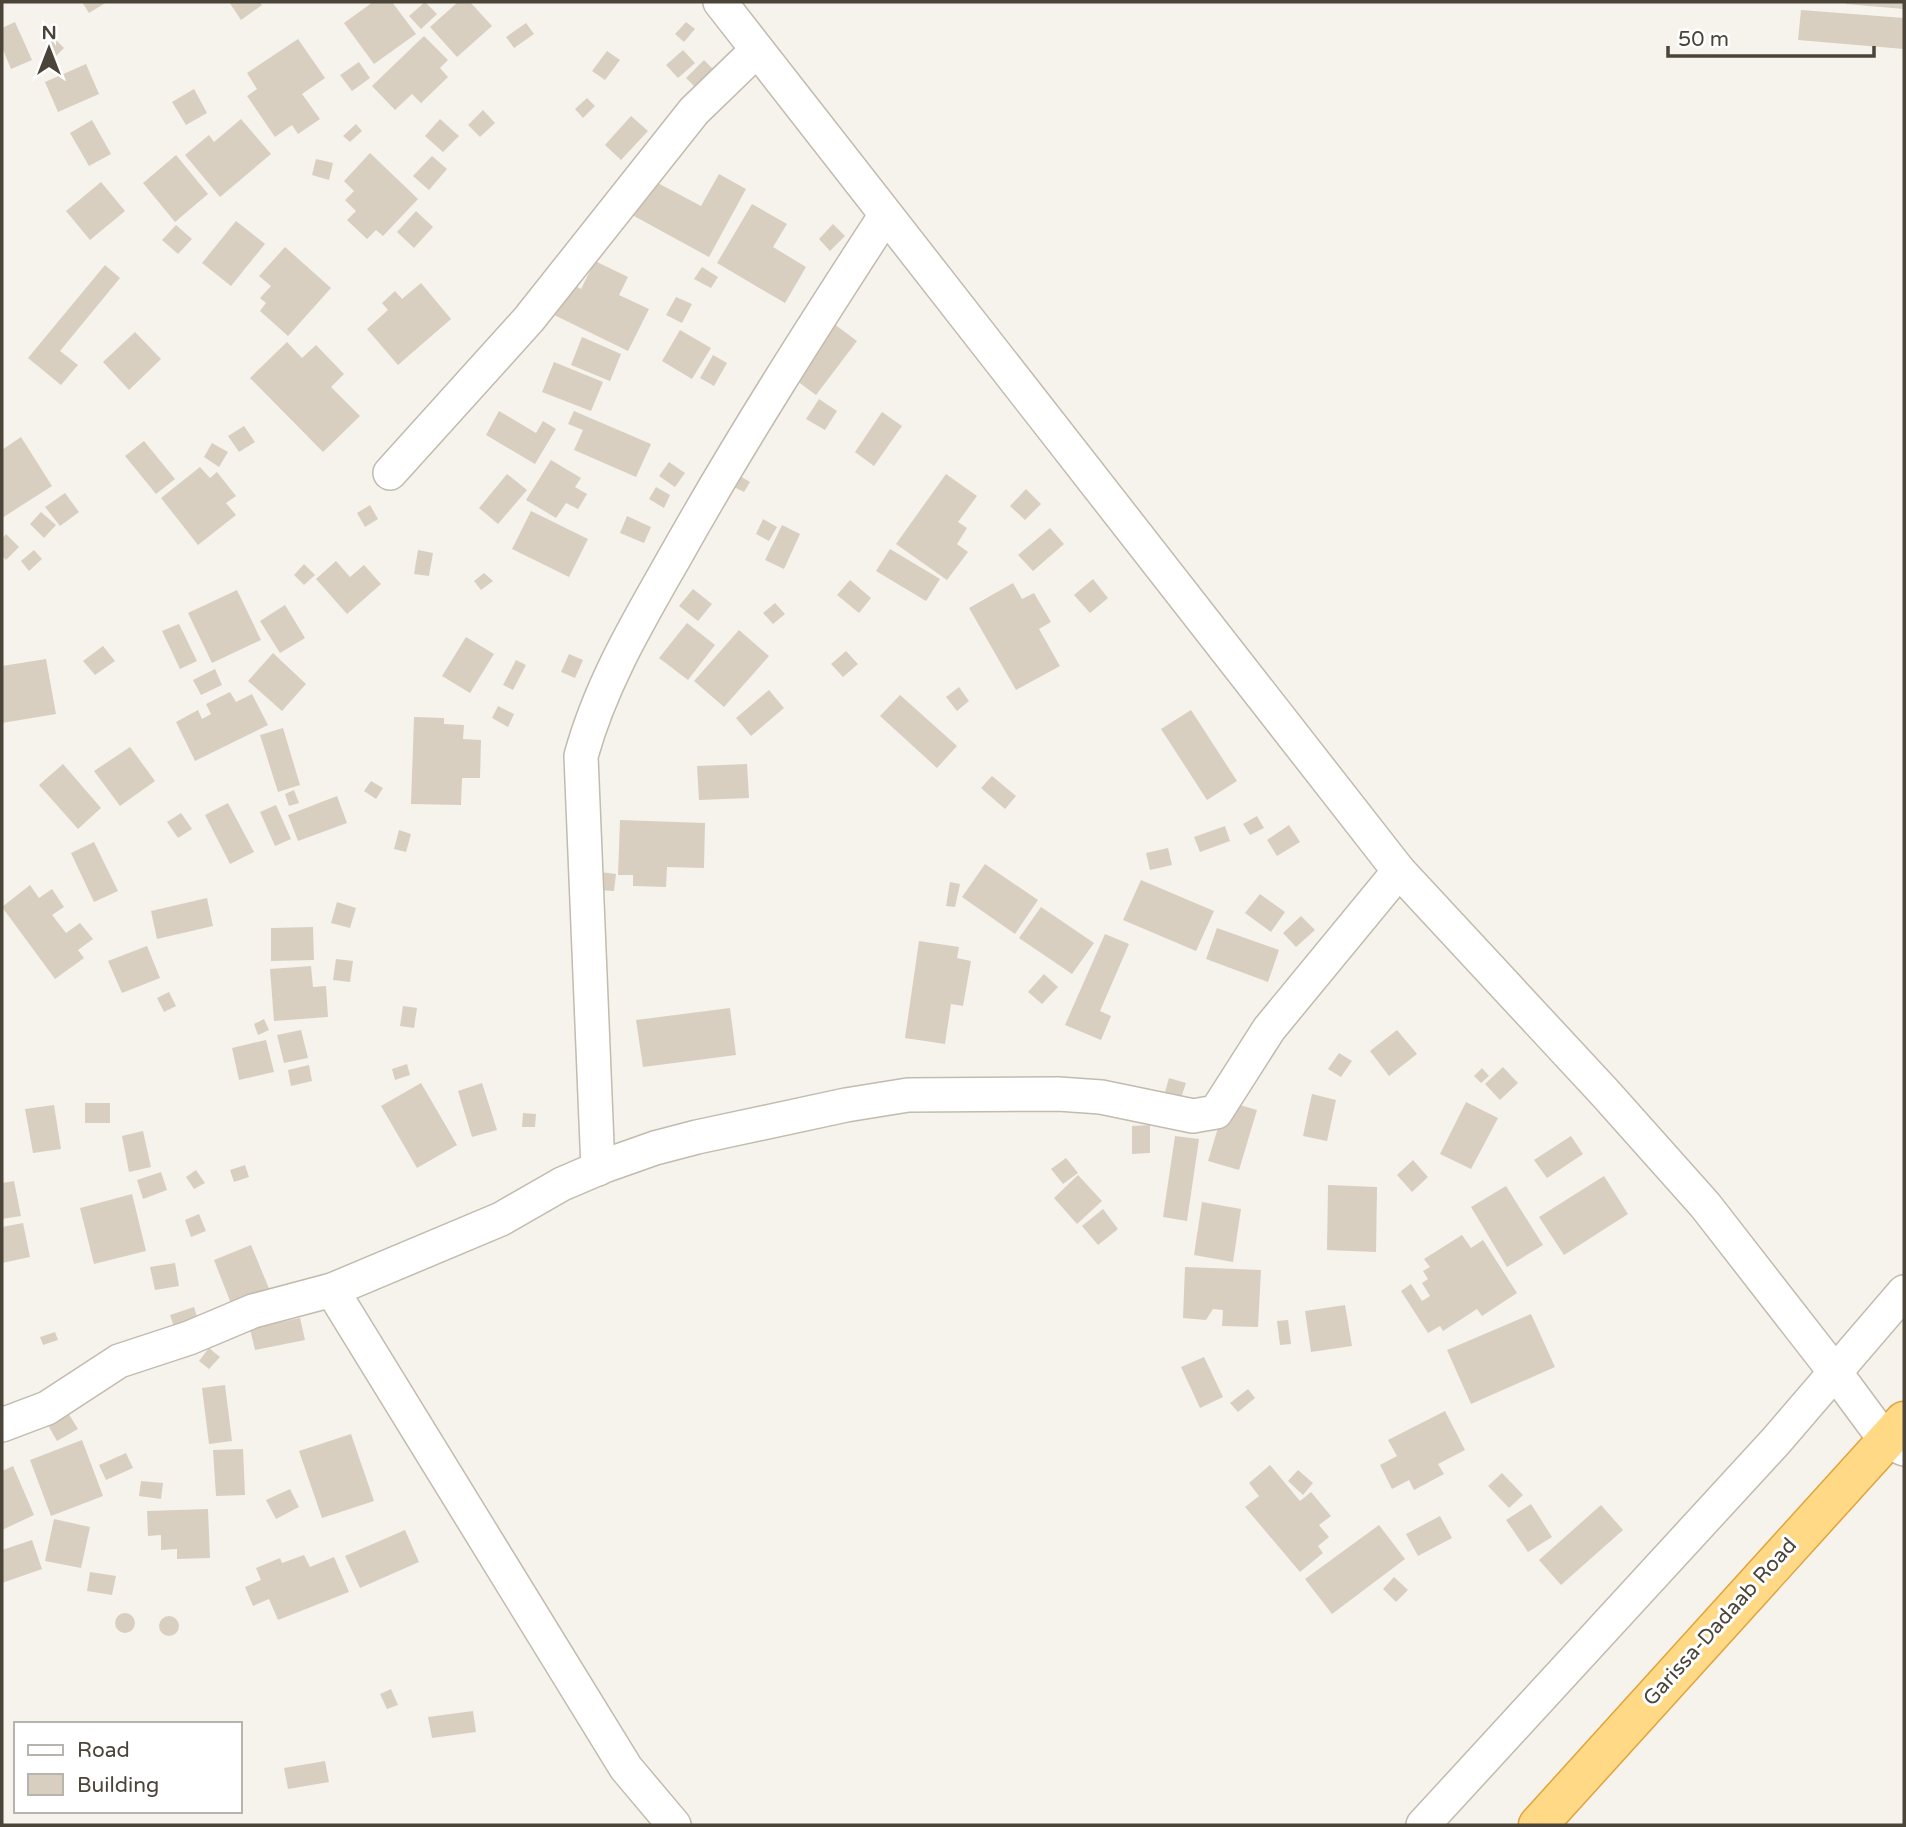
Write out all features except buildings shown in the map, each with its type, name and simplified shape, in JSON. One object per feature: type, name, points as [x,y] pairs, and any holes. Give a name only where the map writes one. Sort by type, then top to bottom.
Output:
[{"type":"highway","name":"Garissa-Dadaab Road","points":[[1538,1825],[1898,1437]]},
{"type":"street","points":[[720,2],[1399,872],[1597,1084],[1705,1205],[1835,1372],[1898,1437]]},
{"type":"street","points":[[390,473],[529,319],[694,111],[757,50]]},
{"type":"street","points":[[597,1169],[582,756],[591,721],[616,661],[702,508],[785,371],[885,216]]},
{"type":"street","points":[[2,1424],[47,1409],[119,1361],[189,1338],[253,1311],[332,1290],[501,1219],[562,1184],[655,1148],[846,1105],[908,1095],[1058,1094],[1101,1097],[1193,1116],[1216,1112],[1269,1029],[1399,872]]},
{"type":"street","points":[[332,1290],[626,1768],[674,1825]]},
{"type":"street","points":[[1423,1825],[1776,1441],[1904,1292]]}]
